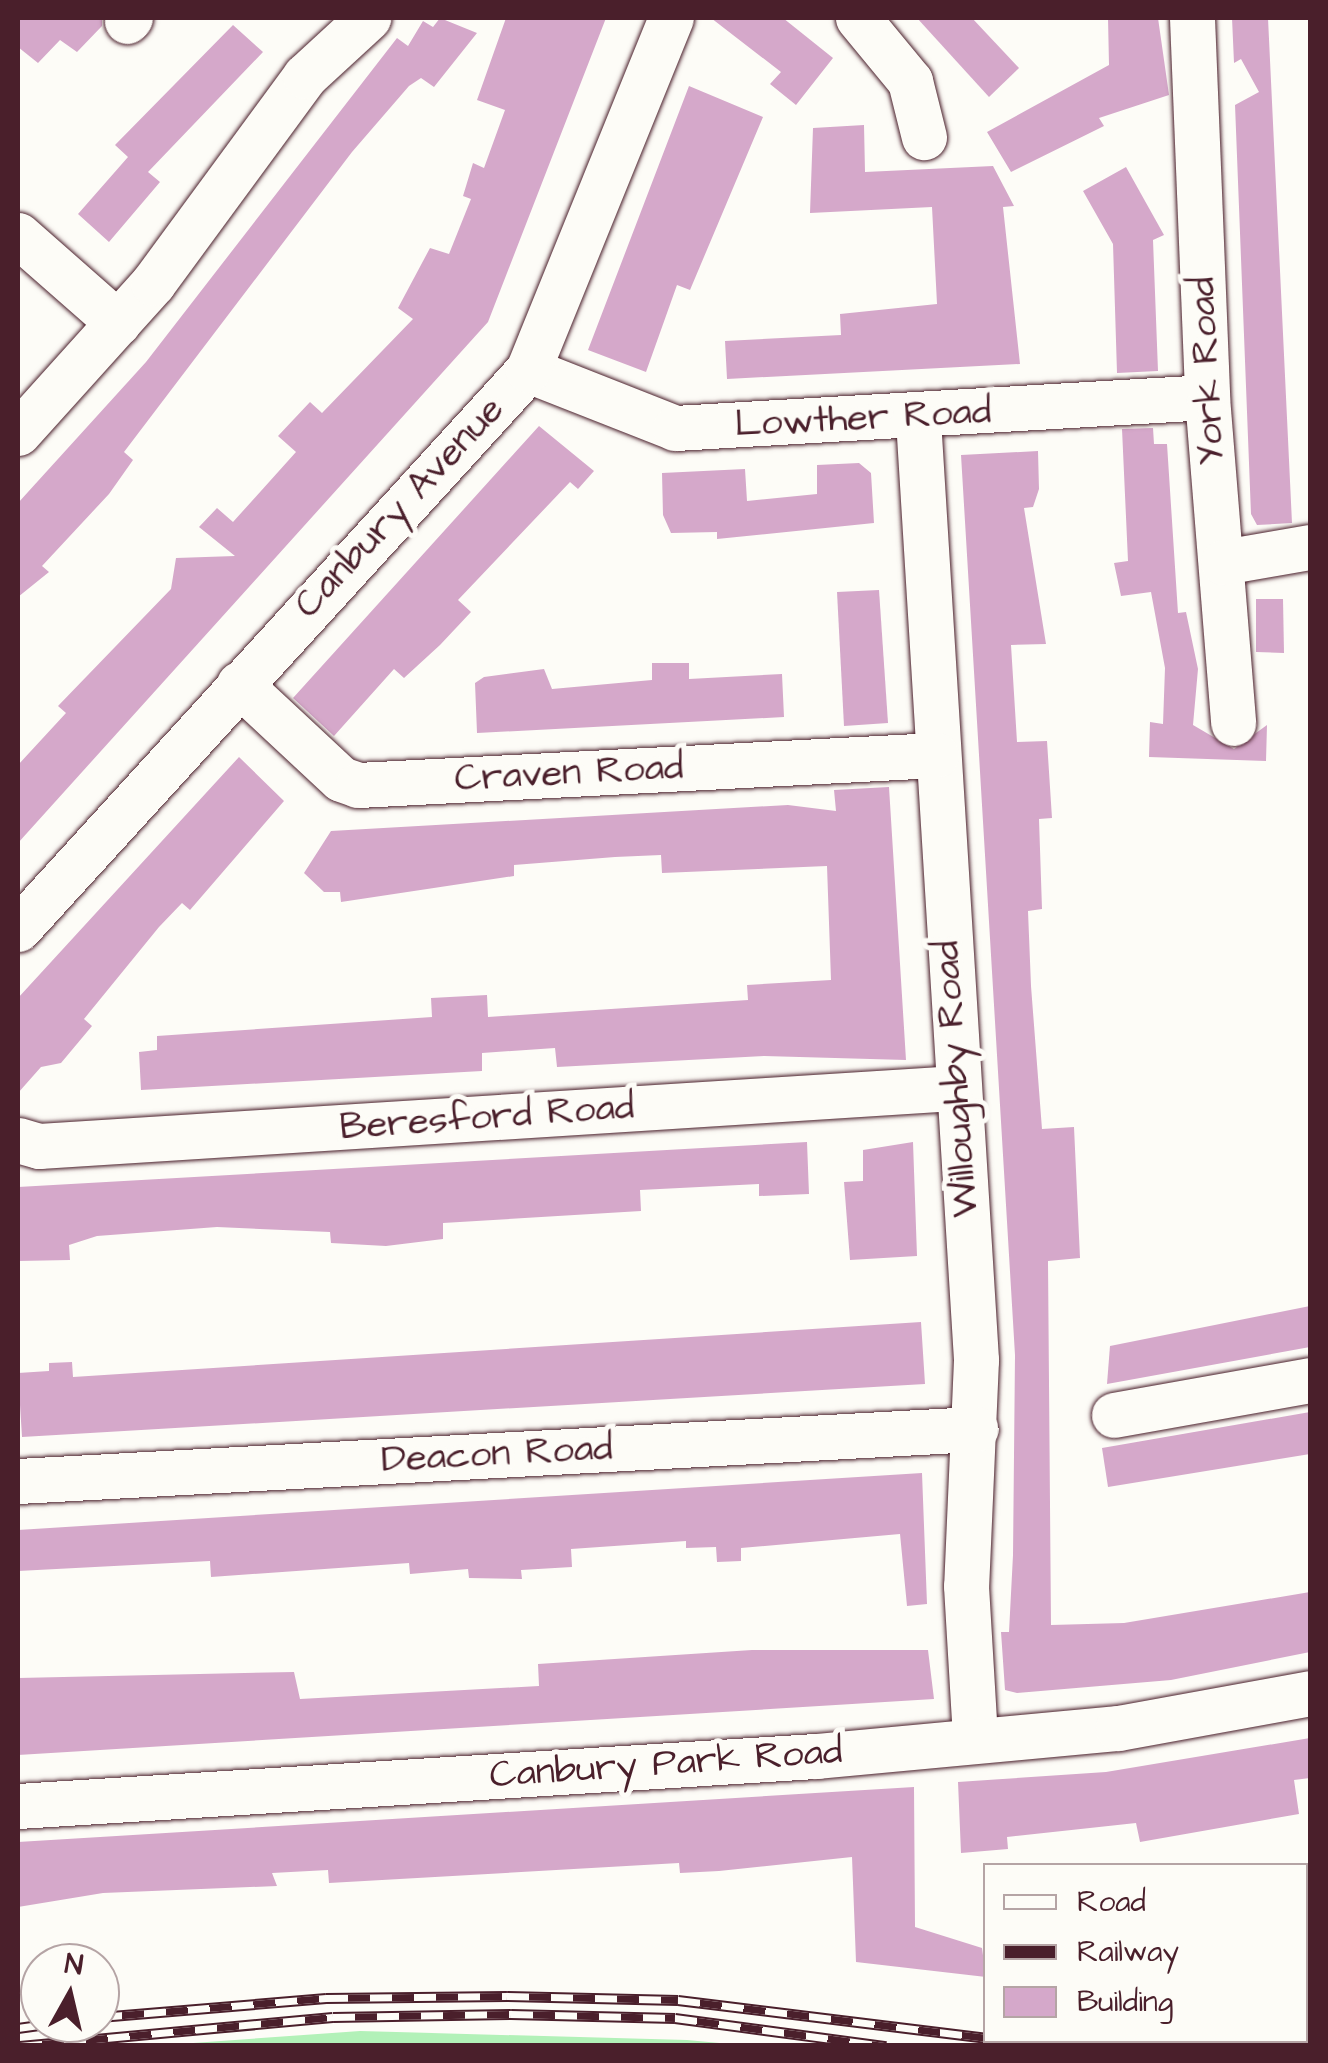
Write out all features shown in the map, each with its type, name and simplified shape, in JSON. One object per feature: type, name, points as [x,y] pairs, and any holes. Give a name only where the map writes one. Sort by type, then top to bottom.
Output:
[{"type":"street","points":[[18,433],[118,323],[305,76],[368,18]]},
{"type":"street","name":"Canbury Avenue","points":[[18,929],[528,370],[671,18]]},
{"type":"street","points":[[858,18],[910,81],[924,137]]},
{"type":"street","name":"York Road","points":[[1192,18],[1207,397],[1233,723]]},
{"type":"street","points":[[18,235],[118,323]]},
{"type":"street","name":"Lowther Road","points":[[528,370],[675,428],[918,420],[1207,397]]},
{"type":"street","name":"Willoughby Road","points":[[918,420],[976,1428],[966,1586],[975,1738]]},
{"type":"street","points":[[1222,562],[1310,547]]},
{"type":"street","name":"Craven Road","points":[[239,684],[340,780],[358,784],[936,754]]},
{"type":"street","name":"Beresford Road","points":[[18,1140],[58,1144],[957,1088]]},
{"type":"street","points":[[1114,1415],[1310,1380]]},
{"type":"street","name":"Deacon Road","points":[[18,1481],[976,1428]]},
{"type":"street","name":"Canbury Park Road","points":[[18,1806],[1118,1728],[1310,1693]]},
{"type":"green space","points":[[360,2031],[687,2040],[741,2045],[165,2045]]},
{"type":"building","points":[[18,18],[102,18],[102,26],[77,52],[60,40],[38,63],[18,47]]},
{"type":"building","points":[[440,18],[477,33],[434,87],[421,78],[409,86],[352,152],[124,452],[133,460],[109,494],[42,566],[49,572],[18,597],[18,503],[146,362],[397,38],[408,46],[423,21],[433,27]]},
{"type":"building","points":[[506,18],[606,18],[488,322],[18,843],[18,765],[66,713],[58,706],[171,589],[176,558],[235,556],[199,527],[217,508],[233,522],[296,452],[278,436],[310,402],[322,413],[413,319],[398,308],[430,248],[449,254],[471,199],[463,196],[473,163],[484,168],[505,110],[477,100]]},
{"type":"building","points":[[711,18],[783,18],[833,58],[796,105],[770,84],[781,72]]},
{"type":"building","points":[[917,18],[972,18],[1019,68],[989,97]]},
{"type":"building","points":[[1108,18],[1158,18],[1169,95],[1099,118],[1104,126],[1011,172],[987,132],[1109,65]]},
{"type":"building","points":[[1232,18],[1268,18],[1292,523],[1257,525],[1251,514],[1235,105],[1259,92],[1241,59],[1234,63]]},
{"type":"building","points":[[233,25],[263,52],[148,172],[160,182],[109,242],[78,214],[128,157],[115,145]]},
{"type":"building","points":[[689,86],[763,117],[690,290],[677,285],[646,372],[588,350]]},
{"type":"building","points":[[864,125],[865,172],[993,166],[1014,206],[1003,207],[1020,364],[727,379],[725,341],[841,335],[840,314],[937,304],[932,207],[810,213],[813,128]]},
{"type":"building","points":[[1126,167],[1164,235],[1153,240],[1158,371],[1117,373],[1113,244],[1083,191]]},
{"type":"building","points":[[539,426],[594,471],[578,489],[570,482],[458,600],[471,612],[440,645],[404,678],[394,669],[334,736],[293,698]]},
{"type":"building","points":[[1153,428],[1154,444],[1167,444],[1178,613],[1186,612],[1198,669],[1193,725],[1234,749],[1267,725],[1266,761],[1149,757],[1150,722],[1163,724],[1165,668],[1151,592],[1121,596],[1114,563],[1128,561],[1122,429]]},
{"type":"building","points":[[1038,451],[1039,489],[1033,507],[1024,508],[1046,644],[1011,645],[1017,742],[1047,741],[1052,818],[1039,819],[1042,909],[1028,911],[1031,986],[1042,1129],[1074,1127],[1080,1258],[1048,1261],[1051,1625],[1124,1623],[1310,1592],[1310,1652],[1171,1680],[1017,1693],[1005,1690],[1001,1632],[1009,1632],[1013,1555],[1015,1355],[961,455]]},
{"type":"building","points":[[859,463],[871,473],[874,523],[717,539],[717,532],[671,533],[663,515],[662,473],[745,469],[747,501],[817,494],[817,465]]},
{"type":"building","points":[[879,590],[888,723],[844,726],[837,592]]},
{"type":"building","points":[[1256,599],[1283,599],[1284,653],[1256,652]]},
{"type":"building","points":[[652,663],[689,663],[689,679],[782,674],[784,717],[477,733],[475,683],[484,677],[544,669],[552,689],[652,680]]},
{"type":"building","points":[[239,757],[284,801],[190,910],[182,903],[159,927],[84,1019],[92,1026],[61,1063],[41,1067],[18,1093],[18,998]]},
{"type":"building","points":[[889,787],[906,1060],[764,1056],[557,1067],[555,1048],[482,1053],[482,1071],[141,1090],[139,1052],[157,1050],[157,1036],[432,1017],[431,998],[487,995],[488,1017],[748,1000],[747,985],[831,980],[827,866],[662,873],[661,855],[615,857],[514,865],[514,876],[341,902],[340,892],[324,892],[304,873],[331,831],[788,805],[836,811],[834,790]]},
{"type":"building","points":[[807,1142],[809,1194],[759,1196],[759,1184],[640,1190],[641,1211],[443,1223],[443,1239],[386,1246],[331,1243],[330,1232],[217,1227],[97,1236],[69,1245],[70,1260],[18,1261],[18,1187]]},
{"type":"building","points":[[913,1142],[917,1256],[850,1260],[844,1182],[863,1181],[863,1150]]},
{"type":"building","points":[[1310,1306],[1310,1347],[1107,1384],[1110,1346]]},
{"type":"building","points":[[921,1322],[925,1384],[22,1437],[18,1373],[49,1371],[49,1363],[72,1362],[73,1377]]},
{"type":"building","points":[[1310,1412],[1310,1454],[1108,1487],[1102,1448]]},
{"type":"building","points":[[922,1473],[927,1604],[907,1606],[900,1534],[741,1548],[741,1561],[717,1562],[716,1547],[686,1548],[686,1541],[571,1549],[572,1567],[521,1570],[522,1579],[469,1578],[468,1569],[410,1574],[409,1563],[211,1577],[210,1561],[18,1571],[18,1530]]},
{"type":"building","points":[[752,1650],[928,1650],[934,1699],[18,1755],[18,1678],[294,1672],[300,1699],[539,1686],[538,1664]]},
{"type":"building","points":[[1310,1738],[1310,1778],[1294,1780],[1299,1814],[1140,1842],[1136,1823],[1007,1837],[1008,1849],[961,1853],[958,1782],[1106,1772]]},
{"type":"building","points":[[914,1787],[915,1927],[982,1948],[983,1977],[856,1962],[852,1857],[680,1873],[679,1863],[329,1883],[328,1870],[272,1873],[277,1886],[103,1893],[18,1907],[18,1842]]},
{"type":"railway","points":[[120,2015],[326,1998],[507,1996],[678,2000],[983,2038]]},
{"type":"railway","points":[[20,2046],[333,2017],[511,2014],[675,2018],[886,2046]]},
{"type":"railway","points":[[1014,2043],[1028,2046]]}]
